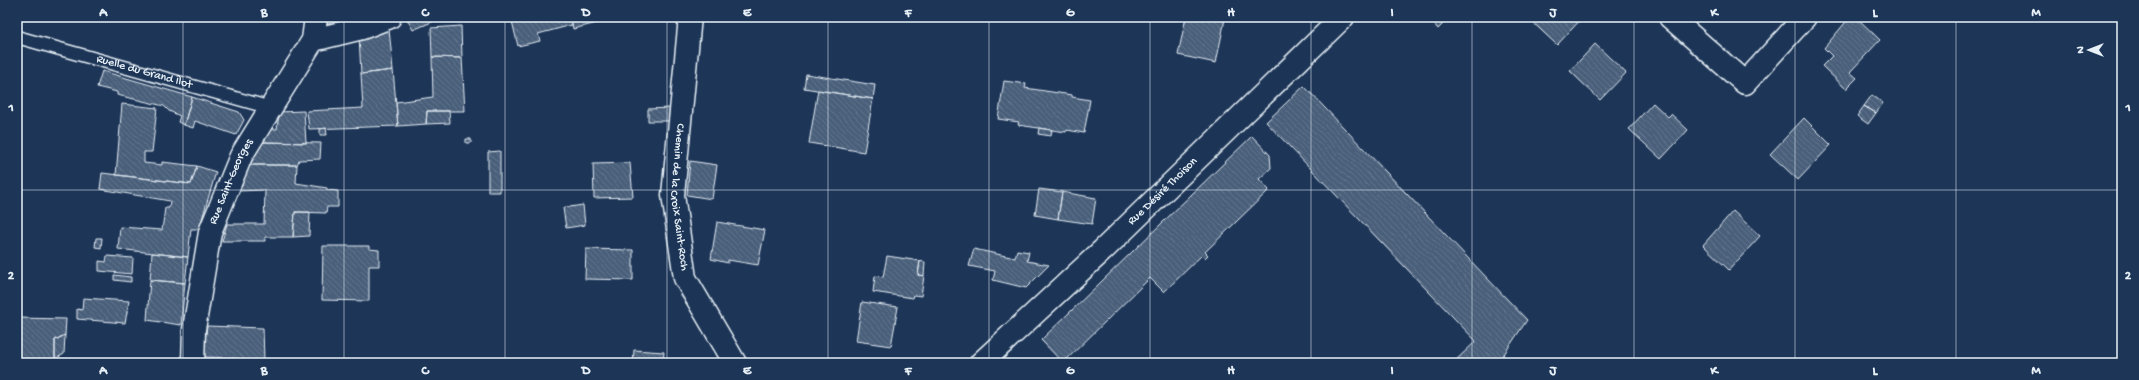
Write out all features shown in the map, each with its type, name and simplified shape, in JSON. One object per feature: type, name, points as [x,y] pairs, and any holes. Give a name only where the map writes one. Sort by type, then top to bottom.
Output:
[{"type":"street","name":"Rue Saint-Georges","points":[[193,363],[194,329],[210,232],[241,156],[313,40],[316,17]]},
{"type":"street","points":[[313,40],[362,28],[390,17]]},
{"type":"street","name":"Chemin de la Croix Saint-Roch","points":[[690,17],[673,195],[685,278],[735,363]]},
{"type":"street","name":"Rue Désiré Thoison","points":[[980,363],[1104,250],[1343,17]]},
{"type":"street","points":[[1670,17],[1745,83],[1805,17]]},
{"type":"lane","name":"Ruelle du Grand Îlot","points":[[17,37],[271,108]]},
{"type":"building","points":[[413,17],[434,17],[434,21],[413,30],[407,19]]},
{"type":"building","points":[[511,17],[571,17],[572,25],[538,34],[540,41],[518,46]]},
{"type":"building","points":[[571,17],[595,17],[597,23],[573,29]]},
{"type":"building","points":[[1186,17],[1213,17],[1225,19],[1216,63],[1178,55]]},
{"type":"building","points":[[1442,17],[1446,21],[1438,29],[1434,24]]},
{"type":"building","points":[[1527,17],[1583,17],[1557,45]]},
{"type":"building","points":[[1850,17],[1856,17],[1880,40],[1850,72],[1857,78],[1846,89],[1822,66],[1832,56],[1824,48]]},
{"type":"building","points":[[461,26],[462,58],[432,57],[431,28]]},
{"type":"building","points":[[389,29],[393,70],[361,74],[359,36]]},
{"type":"building","points":[[1595,44],[1626,73],[1600,100],[1570,71]]},
{"type":"building","points":[[432,57],[462,58],[465,111],[427,111],[426,124],[398,126],[396,102],[433,97]]},
{"type":"building","points":[[393,70],[398,126],[309,129],[307,111],[363,108],[361,74]]},
{"type":"building","points":[[102,71],[192,97],[184,125],[178,122],[180,116],[169,111],[164,106],[117,95],[117,92],[97,87]]},
{"type":"building","points":[[806,74],[875,85],[873,99],[804,88]]},
{"type":"building","points":[[1004,81],[1026,84],[1025,88],[1072,95],[1072,97],[1090,100],[1084,133],[1018,125],[1019,122],[998,119]]},
{"type":"building","points":[[1304,86],[1527,320],[1498,363],[1453,363],[1476,341],[1266,122]]},
{"type":"building","points":[[818,90],[873,99],[864,152],[809,143]]},
{"type":"building","points":[[1872,95],[1883,103],[1876,113],[1864,106]]},
{"type":"building","points":[[192,97],[239,112],[244,120],[236,135],[195,121],[193,128],[184,125]]},
{"type":"building","points":[[1653,103],[1668,117],[1671,114],[1688,130],[1661,159],[1629,129]]},
{"type":"building","points":[[122,104],[157,108],[152,152],[144,152],[144,163],[162,165],[162,162],[197,166],[191,184],[116,175]]},
{"type":"building","points":[[1864,106],[1876,113],[1868,124],[1857,116]]},
{"type":"building","points":[[670,108],[669,121],[648,121],[648,109]]},
{"type":"building","points":[[304,111],[306,143],[262,142],[269,129],[277,129],[279,112]]},
{"type":"building","points":[[427,111],[449,111],[450,123],[426,124]]},
{"type":"building","points":[[1804,118],[1831,145],[1798,180],[1770,154]]},
{"type":"building","points":[[326,128],[327,135],[320,135],[320,129]]},
{"type":"building","points":[[1039,128],[1052,130],[1051,136],[1038,134]]},
{"type":"building","points":[[1252,136],[1270,155],[1271,168],[1259,179],[1269,190],[1205,252],[1208,255],[1205,258],[1202,255],[1164,292],[1150,278],[1063,363],[1041,340]]},
{"type":"building","points":[[466,139],[471,139],[471,143],[466,143]]},
{"type":"building","points":[[262,142],[321,143],[320,159],[299,160],[297,165],[250,165]]},
{"type":"building","points":[[500,151],[500,192],[488,192],[488,152]]},
{"type":"building","points":[[690,161],[717,165],[712,199],[687,195]]},
{"type":"building","points":[[630,163],[633,197],[594,198],[593,164]]},
{"type":"building","points":[[250,165],[297,165],[296,183],[338,191],[338,207],[327,207],[326,213],[295,212],[293,237],[265,237],[265,241],[222,241],[227,224],[264,224],[265,190],[238,191]]},
{"type":"building","points":[[197,166],[216,172],[199,229],[191,229],[188,257],[118,249],[120,227],[162,230],[165,208],[169,208],[170,201],[100,189],[102,173],[191,184]]},
{"type":"building","points":[[1039,189],[1062,192],[1058,219],[1035,215]]},
{"type":"building","points":[[1062,192],[1096,198],[1092,224],[1058,219]]},
{"type":"building","points":[[583,205],[585,225],[566,228],[563,208]]},
{"type":"building","points":[[1733,211],[1760,236],[1729,270],[1703,245]]},
{"type":"building","points":[[295,212],[310,212],[309,236],[293,237]]},
{"type":"building","points":[[717,222],[765,230],[758,265],[728,260],[728,263],[711,259]]},
{"type":"building","points":[[96,238],[102,238],[101,248],[95,247]]},
{"type":"building","points":[[323,246],[369,246],[369,249],[379,250],[379,266],[369,266],[369,301],[322,300]]},
{"type":"building","points":[[586,249],[633,250],[633,280],[585,279]]},
{"type":"building","points":[[974,249],[1015,258],[1017,250],[1029,252],[1027,261],[1049,265],[1026,288],[993,280],[995,271],[969,266]]},
{"type":"building","points":[[152,253],[188,257],[185,283],[150,280]]},
{"type":"building","points":[[107,256],[133,258],[132,274],[99,271],[99,261],[106,262]]},
{"type":"building","points":[[887,256],[920,261],[918,275],[924,276],[921,296],[914,295],[913,298],[873,292],[875,276],[883,277]]},
{"type":"building","points":[[920,261],[925,262],[924,276],[918,275]]},
{"type":"building","points":[[114,275],[131,277],[131,282],[114,280]]},
{"type":"building","points":[[150,280],[185,283],[181,325],[147,320]]},
{"type":"building","points":[[83,298],[129,301],[125,323],[77,319],[77,309],[82,310]]},
{"type":"building","points":[[862,302],[898,307],[891,346],[856,341]]},
{"type":"building","points":[[17,318],[66,319],[65,335],[55,340],[55,359],[17,359]]},
{"type":"building","points":[[207,326],[263,328],[264,360],[287,363],[234,363],[234,358],[203,357]]},
{"type":"building","points":[[65,335],[64,354],[55,359],[55,340]]},
{"type":"building","points":[[634,350],[664,352],[663,363],[633,363]]}]
